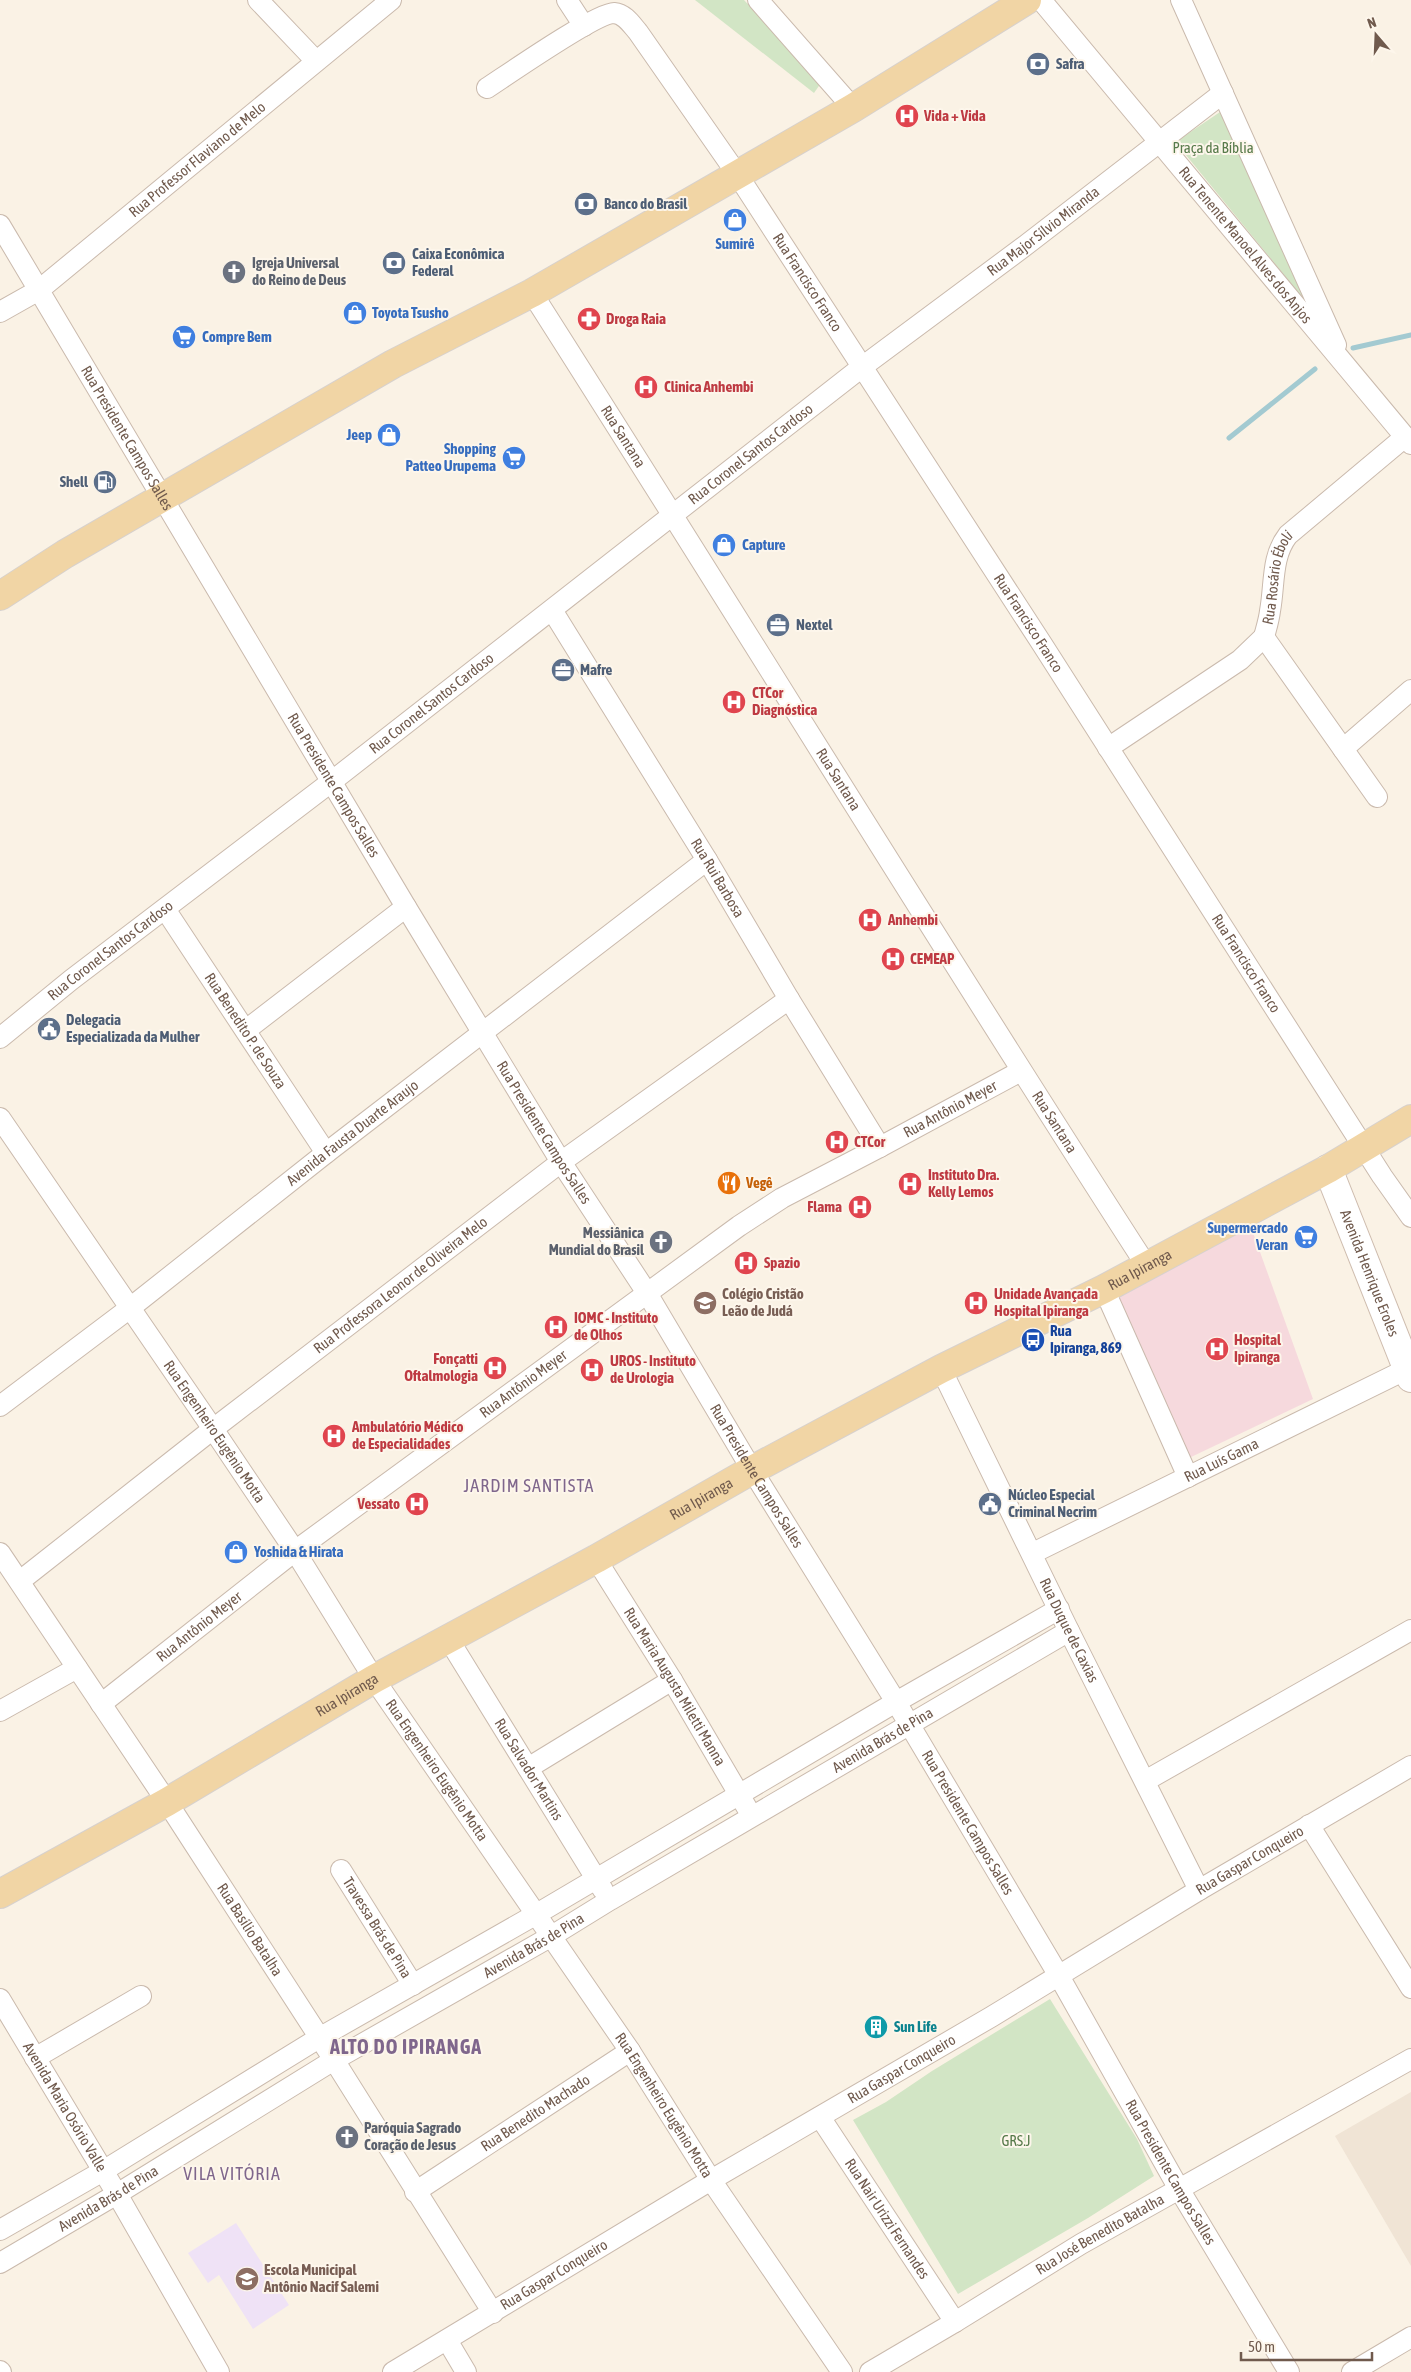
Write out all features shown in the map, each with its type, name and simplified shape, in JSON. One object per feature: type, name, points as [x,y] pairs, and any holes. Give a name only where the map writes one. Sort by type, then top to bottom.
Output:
[{"type":"main road","points":[[0,596],[65,554],[394,364],[532,294],[853,108],[1027,0]]},
{"type":"main road","name":"Rua Ipiranga","points":[[0,1894],[167,1802],[374,1679],[596,1559],[752,1470],[942,1369],[1104,1289],[1328,1169],[1411,1120]]},
{"type":"main road","name":"Avenida Henrique Eroles","points":[[1328,1169],[1410,1372]]},
{"type":"street","points":[[258,0],[316,61]]},
{"type":"street","name":"Rua Professor Flaviano de Melo","points":[[0,312],[39,290],[391,0]]},
{"type":"street","points":[[487,88],[584,26],[567,0]]},
{"type":"street","points":[[758,0],[853,108]]},
{"type":"street","name":"Rua Tenente Manoel Alves dos Anjos","points":[[1041,0],[1158,143],[1408,441]]},
{"type":"street","points":[[1181,0],[1222,94],[1350,372]]},
{"type":"street","name":"Rua Francisco Franco","points":[[584,26],[613,13],[621,15],[638,32],[737,174],[1364,1148],[1411,1217]]},
{"type":"street","name":"Rua Major Sílvio Miranda","points":[[862,367],[1026,245],[1222,94]]},
{"type":"street","name":"Rua Presidente Campos Salles","points":[[0,225],[406,908],[561,1162],[647,1293],[752,1470],[896,1702],[1059,1976],[1179,2189],[1289,2372]]},
{"type":"street","name":"Rua Santana","points":[[532,294],[674,515],[1021,1071],[1146,1265]]},
{"type":"street","name":"Rua Coronel Santos Cardoso","points":[[0,1038],[71,980],[331,782],[862,367]]},
{"type":"street","name":"Rua Rosário Éboli","points":[[1377,797],[1264,638],[1270,612],[1276,558],[1280,545],[1288,535],[1408,441]]},
{"type":"street","name":"Rua Rui Barbosa","points":[[552,610],[708,860],[789,999],[880,1148]]},
{"type":"street","points":[[1108,748],[1240,660],[1264,638]]},
{"type":"street","points":[[1343,749],[1411,690]]},
{"type":"street","name":"Avenida Fausta Duarte Araujo","points":[[0,1406],[130,1308],[326,1153],[708,860]]},
{"type":"street","points":[[246,1030],[406,908]]},
{"type":"street","name":"Rua Benedito P. de Souza","points":[[165,909],[326,1153]]},
{"type":"street","name":"Rua Professora Leonor de Oliveira Melo","points":[[20,1580],[561,1162],[789,999]]},
{"type":"street","name":"Rua Antônio Meyer","points":[[101,1704],[295,1551],[739,1226],[782,1198],[880,1148],[1021,1071]]},
{"type":"street","name":"Rua Engenheiro Eugênio Motta","points":[[0,1118],[295,1551],[374,1679],[535,1916],[630,2051],[711,2180],[842,2372]]},
{"type":"street","points":[[1104,1289],[1188,1477]]},
{"type":"street","name":"Rua Duque de Caxias","points":[[942,1369],[1033,1553],[1069,1631],[1199,1890]]},
{"type":"street","name":"Rua Luís Gama","points":[[1033,1553],[1410,1372]]},
{"type":"street","name":"Rua Basílio Batalha","points":[[0,1553],[20,1580],[167,1802],[334,2060],[415,2192],[493,2313]]},
{"type":"street","name":"Rua Maria Augusta Miletti Manna","points":[[596,1559],[672,1680],[752,1816]]},
{"type":"street","name":"Avenida Brás de Pina","points":[[0,2230],[102,2171],[319,2038],[535,1916],[896,1702],[1059,1609]]},
{"type":"street","points":[[1145,1781],[1411,1630]]},
{"type":"street","name":"Avenida Brás de Pina","points":[[0,2263],[117,2194],[334,2060],[550,1937],[908,1724],[1069,1631]]},
{"type":"street","name":"Rua Salvador Martins","points":[[449,1640],[610,1900]]},
{"type":"street","points":[[0,1711],[77,1668]]},
{"type":"street","points":[[528,1768],[672,1680]]},
{"type":"street","name":"Rua Gaspar Conqueiro","points":[[393,2372],[711,2180],[1059,1976],[1199,1890],[1411,1766]]},
{"type":"street","points":[[1309,1825],[1411,1988]]},
{"type":"street","name":"Travessa Brás de Pina","points":[[341,1870],[413,1984]]},
{"type":"street","points":[[446,1966],[459,1989]]},
{"type":"street","points":[[35,2058],[141,1996]]},
{"type":"street","name":"Avenida Maria Osório Valle","points":[[0,1999],[117,2194],[219,2372]]},
{"type":"street","name":"Rua Benedito Machado","points":[[415,2192],[630,2051]]},
{"type":"street","name":"Rua José Benedito Batalha","points":[[870,2372],[955,2322],[1080,2244],[1411,2059]]},
{"type":"street","name":"Rua Nair Urizzi Fernandes","points":[[820,2117],[955,2322]]},
{"type":"street","points":[[1352,2372],[1411,2337]]},
{"type":"street","points":[[447,2340],[466,2372]]},
{"type":"shaded area","name":"Hospital Ipiranga","points":[[1251,1227],[1313,1399],[1189,1458],[1116,1296]]},
{"type":"shaded area","points":[[1411,2092],[1411,2266],[1335,2136]]},
{"type":"shaded area","name":"Escola Municipal Antônio Nacif Salemi","points":[[236,2223],[289,2305],[253,2329],[219,2275],[208,2283],[188,2253]]},
{"type":"green space","points":[[695,0],[744,0],[821,83],[814,93]]},
{"type":"green space","name":"Praça da Bíblia","points":[[1223,110],[1321,320],[1181,149],[1180,139]]},
{"type":"green space","name":"GRS.J","points":[[1050,1999],[1137,2139],[1154,2176],[1088,2218],[958,2294],[853,2120],[886,2102],[932,2071]]},
{"type":"waterway","points":[[1353,348],[1411,335]]},
{"type":"waterway","points":[[1229,438],[1315,369]]},
{"type":"place","name":"Safra","points":[[1038,64]]},
{"type":"place","name":"Vida + Vida","points":[[907,116]]},
{"type":"place","name":"Banco do Brasil","points":[[586,204]]},
{"type":"place","name":"Sumirê","points":[[735,220]]},
{"type":"place","name":"Caixa Econômica Federal","points":[[394,263]]},
{"type":"place","name":"Igreja Universal do Reino de Deus","points":[[234,272]]},
{"type":"place","name":"Toyota Tsusho","points":[[355,313]]},
{"type":"place","name":"Droga Raia","points":[[589,319]]},
{"type":"place","name":"Compre Bem","points":[[184,337]]},
{"type":"place","name":"Clinica Anhembi","points":[[646,387]]},
{"type":"place","name":"Jeep","points":[[389,435]]},
{"type":"place","name":"Shopping Patteo Urupema","points":[[514,458]]},
{"type":"place","name":"Shell","points":[[105,482]]},
{"type":"place","name":"Capture","points":[[724,545]]},
{"type":"place","name":"Nextel","points":[[778,625]]},
{"type":"place","name":"Mafre","points":[[563,670]]},
{"type":"place","name":"CTCor Diagnóstica","points":[[734,702]]},
{"type":"place","name":"Anhembi","points":[[870,920]]},
{"type":"place","name":"CEMEAP","points":[[893,959]]},
{"type":"place","name":"Delegacia Especializada da Mulher","points":[[49,1029]]},
{"type":"place","name":"CTCor","points":[[837,1142]]},
{"type":"place","name":"Vegê","points":[[729,1183]]},
{"type":"place","name":"Instituto Dra. Kelly Lemos","points":[[910,1184]]},
{"type":"place","name":"Flama","points":[[860,1207]]},
{"type":"place","name":"Supermercado Veran","points":[[1306,1237]]},
{"type":"place","name":"Messiânica Mundial do Brasil","points":[[661,1242]]},
{"type":"place","name":"Spazio","points":[[746,1263]]},
{"type":"place","name":"Colégio Cristão Leão de Judá","points":[[705,1303]]},
{"type":"place","name":"Unidade Avançada Hospital Ipiranga","points":[[976,1303]]},
{"type":"place","name":"IOMC - Instituto de Olhos","points":[[556,1327]]},
{"type":"place","name":"Rua Ipiranga, 869","points":[[1033,1340]]},
{"type":"place","name":"Hospital Ipiranga","points":[[1217,1349]]},
{"type":"place","name":"Fonçatti Oftalmologia","points":[[495,1368]]},
{"type":"place","name":"UROS - Instituto de Urologia","points":[[592,1370]]},
{"type":"place","name":"Ambulatório Médico de Especialidades","points":[[334,1436]]},
{"type":"place","name":"Vessato","points":[[417,1504]]},
{"type":"place","name":"Núcleo Especial Criminal Necrim","points":[[990,1504]]},
{"type":"place","name":"Yoshida & Hirata","points":[[236,1552]]},
{"type":"place","name":"Sun Life","points":[[876,2027]]},
{"type":"place","name":"Paróquia Sagrado Coração de Jesus","points":[[347,2137]]},
{"type":"place","name":"Escola Municipal Antônio Nacif Salemi","points":[[247,2279]]},
{"type":"district","name":"JARDIM SANTISTA","points":[[529,1486]]},
{"type":"district","name":"ALTO DO IPIRANGA","points":[[406,2047]]},
{"type":"district","name":"VILA VITÓRIA","points":[[232,2174]]}]
